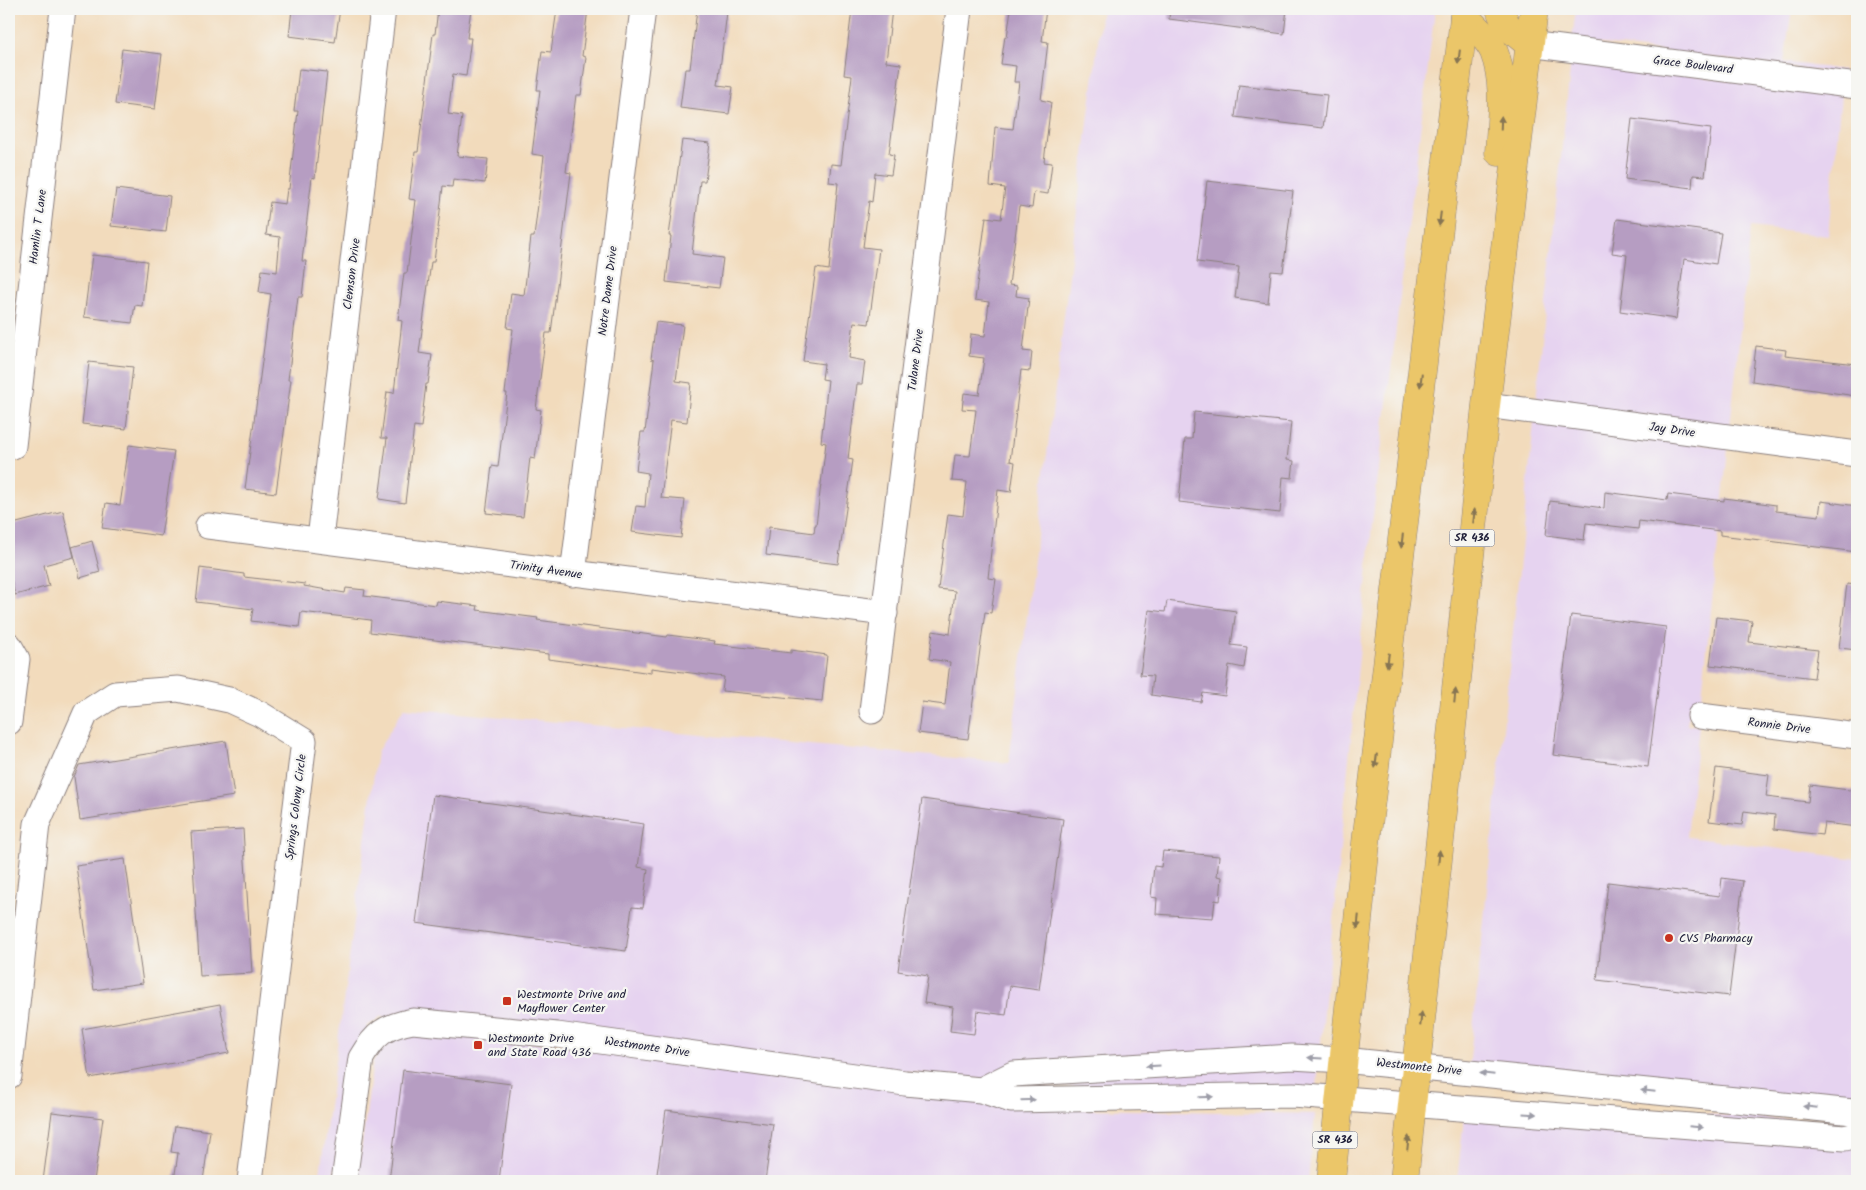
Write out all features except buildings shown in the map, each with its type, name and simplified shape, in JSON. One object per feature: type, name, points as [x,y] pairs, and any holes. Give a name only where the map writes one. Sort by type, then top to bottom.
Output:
[{"type":"main road","points":[[1500,9],[1506,26],[1529,44]]},
{"type":"main road","name":"SR 436","points":[[1404,1181],[1486,405],[1534,9]]},
{"type":"main road","points":[[1465,12],[1494,51],[1498,69],[1502,100],[1498,199],[1501,276]]},
{"type":"main road","name":"SR 436","points":[[1331,1181],[1370,806],[1465,12]]},
{"type":"street","name":"Hamlin T Lane","points":[[13,446],[63,9]]},
{"type":"street","name":"Clemson Drive","points":[[320,540],[383,9]]},
{"type":"street","name":"Notre Dame Drive","points":[[573,574],[643,9]]},
{"type":"street","name":"Tulane Drive","points":[[872,711],[959,9]]},
{"type":"street","name":"Grace Boulevard","points":[[1529,44],[1857,86]]},
{"type":"street","name":"Jay Drive","points":[[1486,405],[1857,454]]},
{"type":"street","name":"Trinity Avenue","points":[[208,526],[884,613]]},
{"type":"street","points":[[9,645],[17,659],[9,722]]},
{"type":"street","name":"Springs Colony Circle","points":[[9,1076],[38,824],[86,713],[115,694],[124,693],[178,689],[229,700],[260,714],[304,741],[250,1181]]},
{"type":"street","name":"Ronnie Drive","points":[[1700,716],[1857,736]]},
{"type":"street","name":"Westmonte Drive","points":[[344,1181],[361,1058],[370,1043],[382,1031],[398,1024],[413,1021],[558,1034],[905,1082],[982,1090],[1011,1100],[1293,1096],[1845,1138],[1857,1134]]},
{"type":"street","name":"Westmonte Drive","points":[[982,1090],[1013,1074],[1292,1057],[1416,1067],[1853,1112],[1857,1115]]},
{"type":"shaded area","points":[[1102,9],[1435,9],[1372,525],[1316,1093],[1083,1088],[1028,1084],[383,1018],[381,1016],[366,1026],[368,1029],[332,1181],[319,1181],[377,752],[404,708],[1009,763]]},
{"type":"shaded area","points":[[1576,9],[1792,9],[1784,62],[1843,70],[1843,74],[1572,40]]},
{"type":"shaded area","points":[[1571,60],[1841,95],[1828,236],[1751,227],[1730,427],[1536,401]]},
{"type":"shaded area","points":[[1534,422],[1728,448],[1701,705],[1690,704],[1687,724],[1699,726],[1687,837],[1857,859],[1857,1103],[1468,1079]]},
{"type":"shaded area","points":[[414,1032],[556,1045],[1082,1109],[1315,1114],[1308,1181],[357,1181],[373,1062],[390,1039]]},
{"type":"shaded area","points":[[1466,1099],[1857,1124],[1857,1181],[1457,1181]]},
{"type":"place","name":"CVS Pharmacy","points":[[1669,938]]},
{"type":"place","name":"Westmonte Drive and Mayflower Center","points":[[507,1001]]},
{"type":"place","name":"Westmonte Drive and State Road 436","points":[[478,1045]]}]
